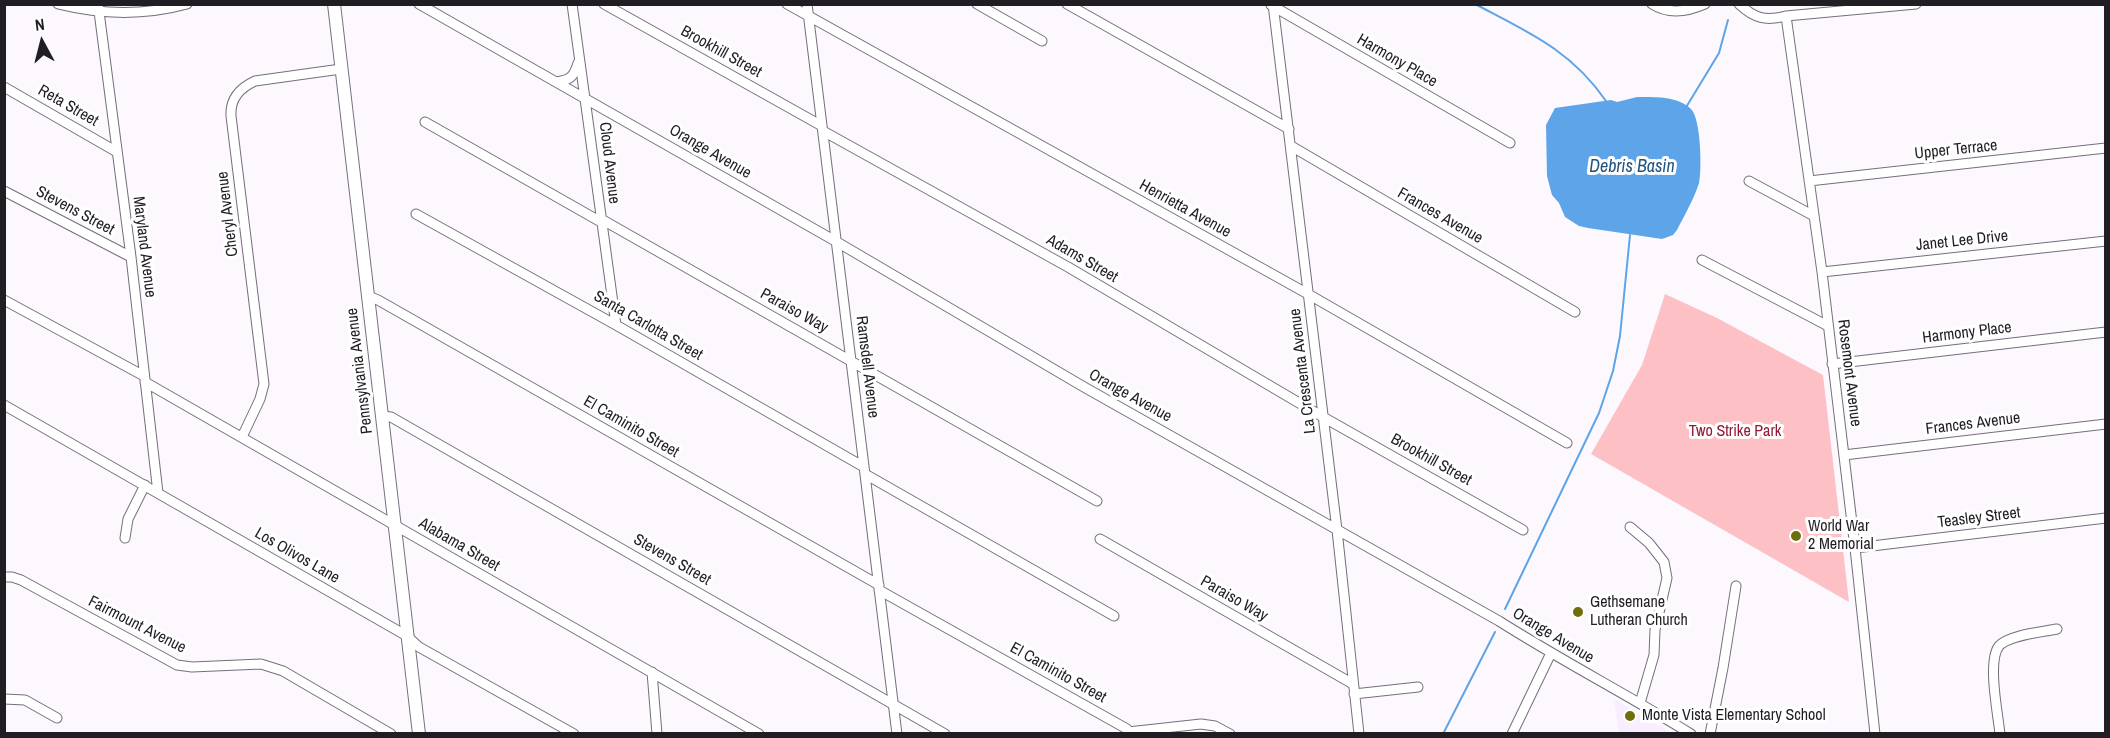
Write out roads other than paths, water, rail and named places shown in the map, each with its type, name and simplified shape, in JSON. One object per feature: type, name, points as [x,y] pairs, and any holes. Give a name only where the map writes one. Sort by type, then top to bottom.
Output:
[{"type":"main road","name":"Pennsylvania Avenue","points":[[334,4],[419,734]]},
{"type":"street","points":[[58,4],[142,13],[188,4]]},
{"type":"street","name":"Orange Avenue","points":[[419,4],[837,242],[1084,387],[1499,621],[1691,734]]},
{"type":"street","name":"Cloud Avenue","points":[[572,4],[616,325]]},
{"type":"street","name":"Brookhill Street","points":[[604,4],[823,128]]},
{"type":"street","name":"Henrietta Avenue","points":[[787,4],[1308,294],[1567,443]]},
{"type":"street","name":"Ramsdell Avenue","points":[[807,4],[897,734]]},
{"type":"street","points":[[977,4],[1042,41]]},
{"type":"street","points":[[1067,4],[1288,129]]},
{"type":"street","points":[[1652,4],[1670,12],[1690,11],[1705,4]]},
{"type":"street","points":[[1739,4],[1754,15],[1771,20],[1786,16],[1916,4]]},
{"type":"street","name":"La Crescenta Avenue","points":[[1272,5],[1337,530],[1359,734]]},
{"type":"street","name":"Harmony Place","points":[[1272,5],[1510,143]]},
{"type":"street","name":"Maryland Avenue","points":[[98,8],[159,493]]},
{"type":"street","name":"Rosemont Avenue","points":[[1786,16],[1822,272],[1875,734]]},
{"type":"street","points":[[556,82],[572,78],[580,59]]},
{"type":"street","name":"Cheryl Avenue","points":[[242,437],[260,399],[264,384],[231,116],[232,101],[244,86],[255,81],[342,69]]},
{"type":"street","name":"Reta Street","points":[[4,87],[117,152]]},
{"type":"street","name":"Paraiso Way","points":[[425,122],[851,360],[1097,501]]},
{"type":"street","name":"Adams Street","points":[[823,128],[1068,267],[1323,417]]},
{"type":"street","name":"Frances Avenue","points":[[1291,146],[1575,312]]},
{"type":"street","name":"Upper Terrace","points":[[1809,181],[2106,148]]},
{"type":"street","points":[[1749,181],[1814,216]]},
{"type":"street","name":"Stevens Street","points":[[4,191],[131,257]]},
{"type":"street","name":"Santa Carlotta Street","points":[[416,214],[616,325],[1114,616]]},
{"type":"street","name":"Janet Lee Drive","points":[[1822,272],[2106,241]]},
{"type":"street","points":[[1702,260],[1828,326]]},
{"type":"street","name":"El Caminito Street","points":[[368,296],[1128,731],[1202,724],[1215,726],[1230,734]]},
{"type":"street","name":"Alabama Street","points":[[4,300],[759,734]]},
{"type":"street","name":"Harmony Place","points":[[1832,363],[2106,332]]},
{"type":"street","name":"Los Olivos Lane","points":[[4,405],[574,734]]},
{"type":"street","name":"Stevens Street","points":[[382,416],[392,417],[945,734]]},
{"type":"street","name":"Brookhill Street","points":[[1323,417],[1523,530]]},
{"type":"street","name":"Frances Avenue","points":[[1844,455],[2106,424]]},
{"type":"street","points":[[125,538],[128,519],[145,485]]},
{"type":"street","name":"Teasley Street","points":[[1855,548],[2106,518]]},
{"type":"street","points":[[1630,527],[1649,543],[1664,562],[1666,579],[1655,630],[1654,655],[1640,703]]},
{"type":"street","name":"Paraiso Way","points":[[1100,539],[1354,689]]},
{"type":"street","name":"Fairmount Avenue","points":[[4,577],[21,580],[177,664],[192,667],[261,664],[283,671],[391,734]]},
{"type":"street","points":[[1710,734],[1736,586]]},
{"type":"street","points":[[2000,734],[1993,677],[1995,656],[2000,645],[2013,638],[2057,629]]},
{"type":"street","points":[[1512,734],[1551,653]]},
{"type":"street","points":[[652,672],[657,734]]},
{"type":"street","points":[[1354,689],[1418,687]]},
{"type":"street","points":[[4,699],[25,700],[57,718]]},
{"type":"water","name":"Debris Basin","points":[[1637,97],[1666,98],[1686,105],[1694,114],[1699,133],[1699,183],[1677,230],[1673,235],[1662,239],[1579,226],[1565,217],[1559,203],[1552,195],[1547,176],[1546,125],[1555,108],[1611,100],[1617,102]]},
{"type":"waterway","points":[[1475,4],[1531,34],[1563,55],[1578,68],[1606,101]]},
{"type":"waterway","points":[[1685,109],[1719,53],[1728,20]]},
{"type":"waterway","points":[[1505,609],[1599,413],[1613,371],[1620,336],[1630,235]]},
{"type":"waterway","points":[[1443,734],[1495,632]]},
{"type":"place","name":"World War 2 Memorial","points":[[1796,536]]},
{"type":"place","name":"Gethsemane Lutheran Church","points":[[1578,612]]},
{"type":"place","name":"Monte Vista Elementary School","points":[[1630,716]]},
{"type":"park label","name":"Two Strike Park","points":[[1735,432]]}]
